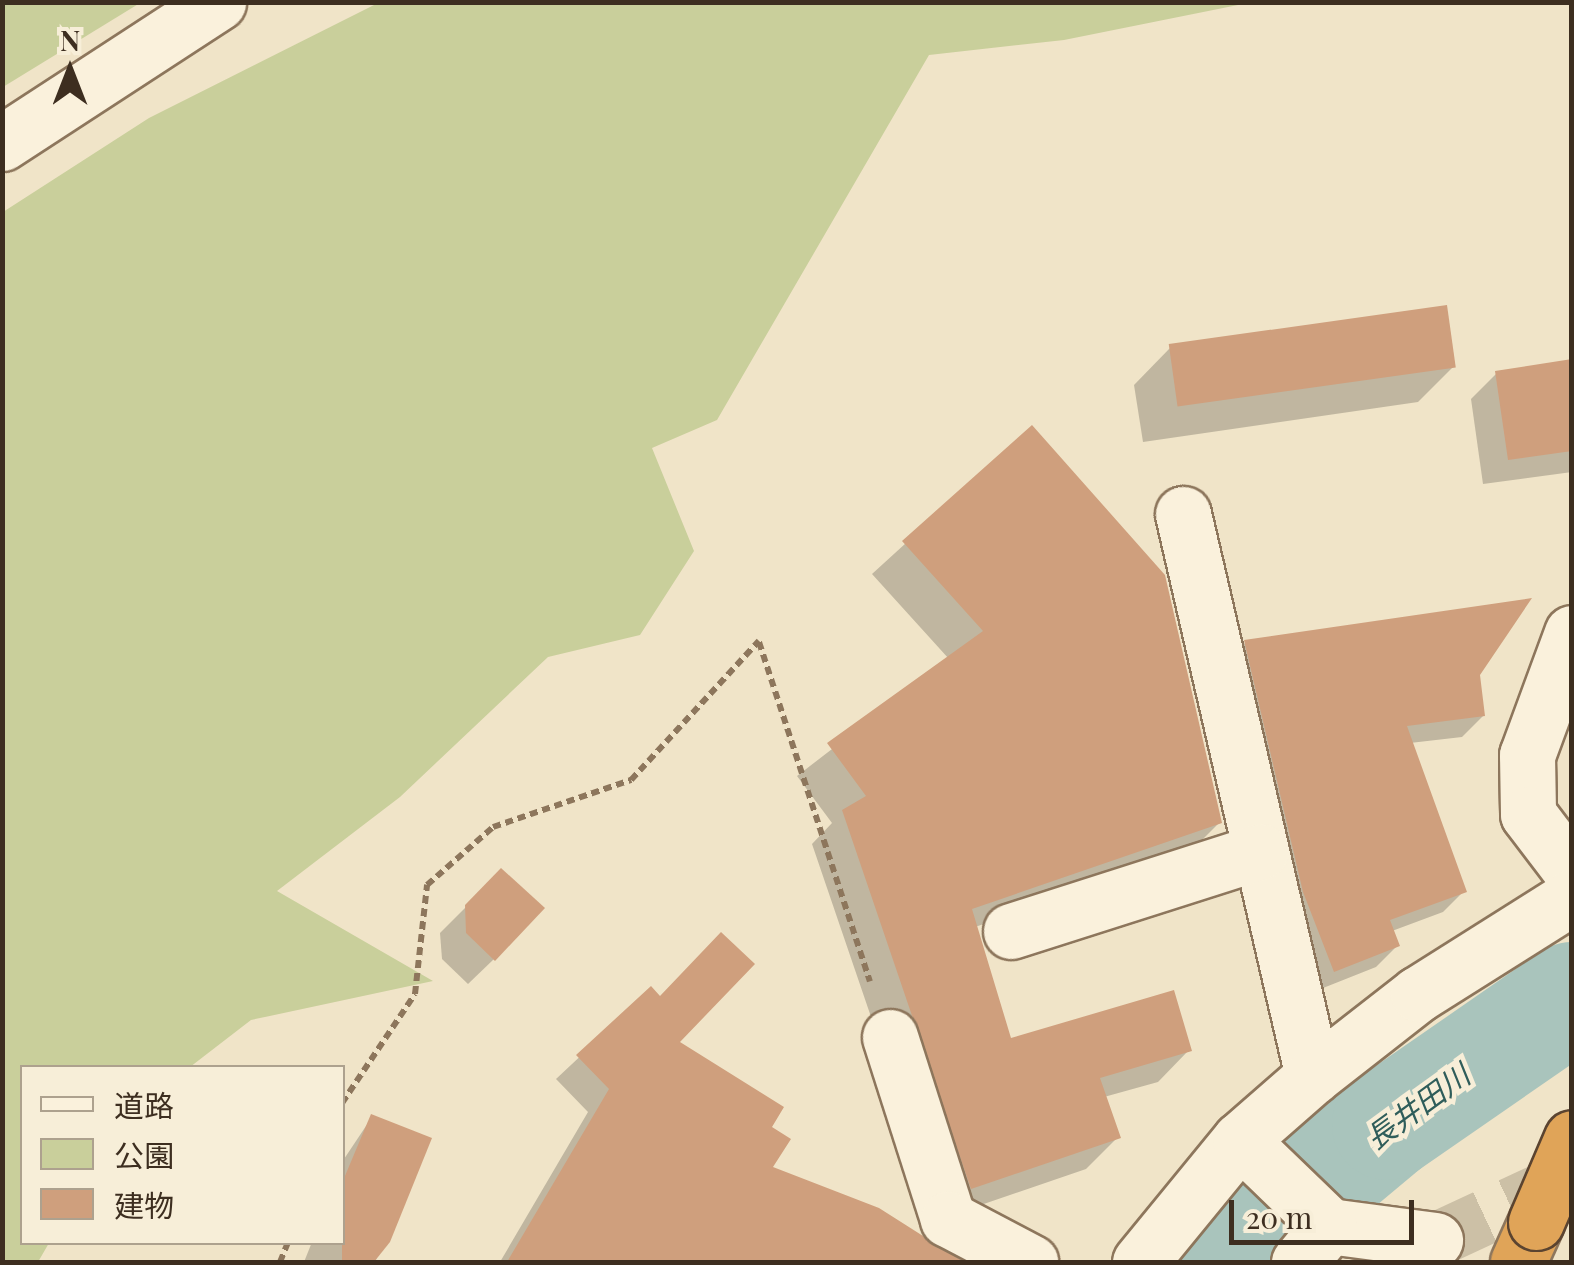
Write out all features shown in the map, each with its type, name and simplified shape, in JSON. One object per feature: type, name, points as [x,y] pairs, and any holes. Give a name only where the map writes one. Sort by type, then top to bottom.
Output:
[{"type":"highway","points":[[1527,1242],[1572,1138]]},
{"type":"street","points":[[2,142],[218,2]]},
{"type":"street","points":[[1183,514],[1314,1076]]},
{"type":"street","points":[[1572,633],[1527,756],[1528,814],[1572,872]]},
{"type":"street","points":[[1012,931],[1261,851]]},
{"type":"street","points":[[1140,1262],[1240,1140],[1314,1076],[1418,994],[1572,896]]},
{"type":"street","points":[[890,1036],[948,1219],[1030,1262]]},
{"type":"street","points":[[1240,1140],[1314,1244],[1434,1240]]},
{"type":"path","points":[[345,1098],[414,994],[427,885],[493,827],[632,780],[759,640],[890,1036]]},
{"type":"green space","points":[[3,2],[140,2],[140,3],[3,87]]},
{"type":"green space","points":[[378,3],[1248,3],[1064,40],[929,55],[717,420],[652,448],[694,551],[640,635],[548,657],[400,797],[277,891],[433,981],[251,1020],[193,1065],[20,1065],[20,1245],[48,1245],[38,1262],[3,1262],[3,212],[149,118]]},
{"type":"building","points":[[1447,305],[1456,367],[1178,406],[1169,344]]},
{"type":"building","points":[[1572,359],[1572,451],[1508,460],[1495,371]]},
{"type":"building","points":[[1032,425],[1165,575],[1222,823],[972,909],[1011,1038],[1174,990],[1192,1051],[1100,1078],[1121,1138],[971,1189],[842,810],[866,796],[827,743],[983,631],[902,541]]},
{"type":"building","points":[[1532,598],[1480,675],[1485,716],[1407,726],[1467,892],[1390,920],[1400,946],[1334,972],[1303,892],[1244,640]]},
{"type":"building","points":[[501,868],[545,908],[495,961],[466,933],[465,905]]},
{"type":"building","points":[[721,932],[755,964],[680,1042],[784,1107],[772,1127],[791,1139],[773,1167],[879,1208],[964,1262],[507,1262],[609,1089],[576,1055],[651,986],[660,996]]},
{"type":"building","points":[[371,1114],[432,1138],[390,1242],[374,1262],[342,1262],[345,1176]]},
{"type":"waterway","name":"長井田川","points":[[1223,1262],[1387,1125],[1572,997]]},
{"type":"tunnel","points":[[1435,1240],[1572,1176]]}]
